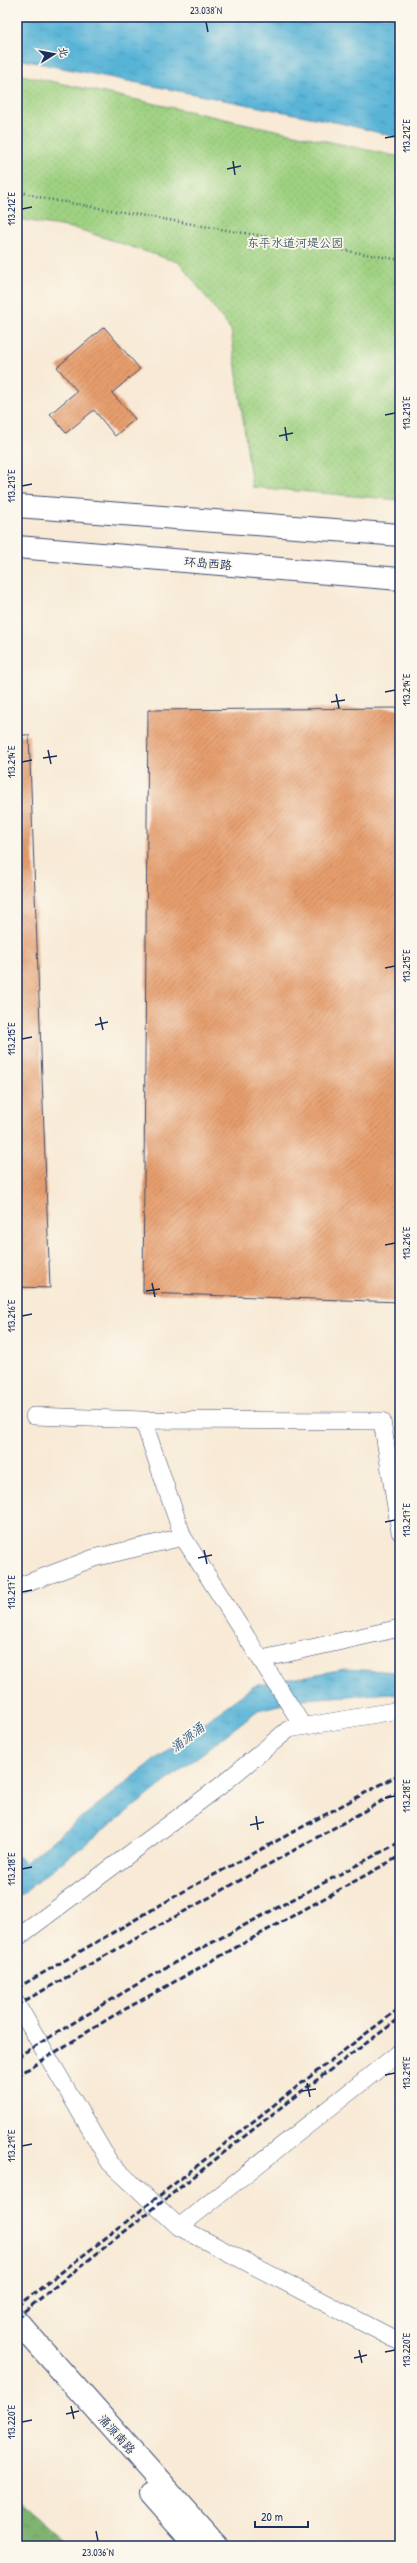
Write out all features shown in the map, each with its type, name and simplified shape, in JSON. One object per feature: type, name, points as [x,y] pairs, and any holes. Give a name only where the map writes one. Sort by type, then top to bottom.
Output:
[{"type":"main road","points":[[17,506],[400,535]]},
{"type":"main road","name":"环岛西路","points":[[17,547],[400,579]]},
{"type":"main road","name":"涌源南路","points":[[17,2321],[217,2546]]},
{"type":"main road","name":"涌源南路","points":[[17,2338],[197,2546]]},
{"type":"street","points":[[34,1416],[143,1420],[382,1421],[400,1532]]},
{"type":"street","points":[[143,1420],[183,1537],[294,1709],[303,1726]]},
{"type":"street","points":[[17,1587],[94,1558],[183,1537]]},
{"type":"street","points":[[262,1659],[400,1628]]},
{"type":"street","points":[[17,1938],[219,1787],[289,1729],[400,1710]]},
{"type":"street","points":[[17,2004],[110,2163],[179,2227],[400,2342]]},
{"type":"street","points":[[179,2227],[400,2052]]},
{"type":"path","points":[[17,191],[47,199],[400,260]]},
{"type":"green space","name":"东平水道河堤公园","points":[[17,74],[400,157],[400,500],[252,487],[231,330],[180,263],[78,229],[17,219]]},
{"type":"green space","points":[[17,2495],[21,2501],[73,2546],[17,2546]]},
{"type":"water","points":[[17,17],[400,17],[400,138],[340,123],[17,59]]},
{"type":"water","name":"涌源涌","points":[[344,1669],[400,1672],[400,1696],[391,1693],[304,1699],[258,1710],[20,1895],[17,1891],[17,1855],[24,1863],[185,1736],[254,1686]]},
{"type":"building","points":[[104,327],[140,369],[112,393],[135,419],[115,436],[94,410],[66,433],[50,414],[77,391],[57,367]]},
{"type":"building","points":[[400,708],[400,1302],[143,1293],[148,710]]},
{"type":"building","points":[[17,735],[29,735],[50,1288],[17,1287]]},
{"type":"railway","points":[[17,1988],[188,1889],[400,1774]]},
{"type":"railway","points":[[17,2005],[400,1791]]},
{"type":"railway","points":[[17,2057],[159,1971],[400,1842]]},
{"type":"railway","points":[[17,2076],[113,2016],[400,1856]]},
{"type":"railway","points":[[17,2306],[400,2008]]},
{"type":"railway","points":[[17,2317],[294,2097],[400,2018]]}]
